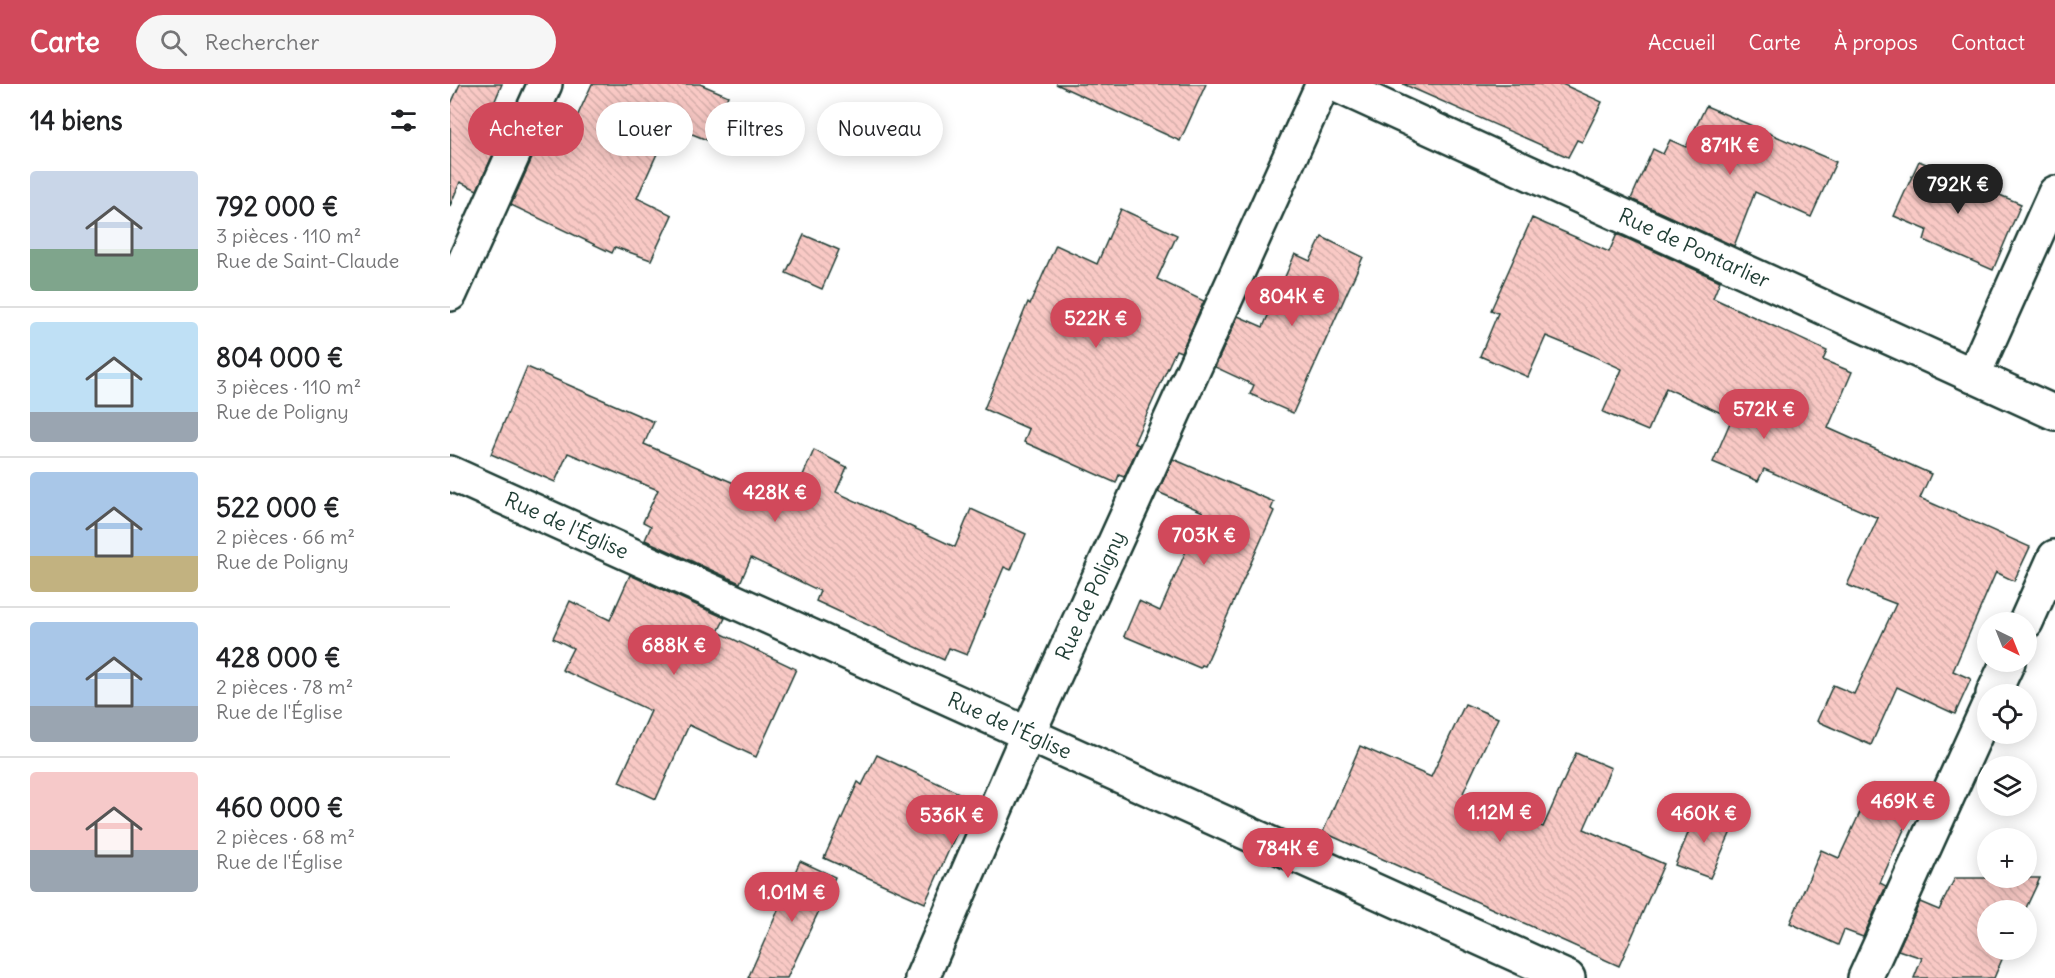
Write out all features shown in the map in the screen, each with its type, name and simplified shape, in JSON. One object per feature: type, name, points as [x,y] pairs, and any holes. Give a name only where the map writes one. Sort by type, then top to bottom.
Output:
[{"type":"street","points":[[450,294],[545,84]]},
{"type":"street","name":"Rue de Poligny","points":[[922,978],[1028,734],[1323,84]]},
{"type":"street","name":"Rue de Pontarlier","points":[[1334,84],[2055,413]]},
{"type":"street","points":[[1973,376],[2055,193]]},
{"type":"street","name":"Rue de l'Église","points":[[450,473],[1568,978]]},
{"type":"street","points":[[2030,612],[2055,557]]},
{"type":"street","points":[[1865,978],[1977,731]]},
{"type":"building","points":[[460,84],[502,84],[494,102],[468,102],[468,156],[492,156],[477,190],[460,182],[450,206],[450,106]]},
{"type":"building","points":[[592,84],[700,84],[728,96],[725,102],[705,102],[705,139],[693,134],[693,102],[596,102],[596,156],[656,156],[637,198],[672,215],[651,260],[615,247],[612,253],[511,205],[533,156],[584,156],[584,102]]},
{"type":"building","points":[[1056,84],[1206,84],[1180,141]]},
{"type":"building","points":[[1403,84],[1562,84],[1602,102],[1582,142],[1577,140],[1568,157]]},
{"type":"building","points":[[1706,106],[1836,162],[1811,217],[1755,192],[1734,246],[1631,199],[1653,149],[1663,154],[1670,140],[1686,147]]},
{"type":"building","points":[[1919,161],[2021,204],[1993,270],[1924,240],[1927,230],[1894,216]]},
{"type":"building","points":[[1121,209],[1177,235],[1157,279],[1204,301],[1181,352],[1176,350],[1145,418],[1134,443],[1139,445],[1124,477],[1119,475],[1116,483],[1024,442],[1029,429],[984,409],[1028,302],[1030,304],[1056,245],[1097,264]]},
{"type":"building","points":[[1532,218],[1609,252],[1617,234],[1720,281],[1713,298],[1827,351],[1823,360],[1852,372],[1828,428],[1931,474],[1920,498],[2030,547],[2014,581],[1996,572],[1977,612],[1953,671],[1971,679],[1955,714],[1897,687],[1871,745],[1817,721],[1833,685],[1854,694],[1896,604],[1847,585],[1878,518],[1764,469],[1758,481],[1713,462],[1732,418],[1666,388],[1648,431],[1603,412],[1622,369],[1546,336],[1528,377],[1480,356],[1498,313],[1491,310]]},
{"type":"building","points":[[804,235],[839,250],[822,289],[786,273]]},
{"type":"building","points":[[1322,237],[1363,257],[1293,413],[1250,394],[1254,385],[1215,367],[1238,316],[1263,327],[1295,254],[1310,261]]},
{"type":"building","points":[[527,367],[654,422],[644,444],[789,507],[814,450],[847,467],[836,492],[955,547],[971,509],[1026,534],[1011,570],[1004,567],[967,655],[949,648],[944,660],[816,601],[820,591],[751,558],[740,583],[645,540],[651,526],[643,522],[658,490],[568,453],[555,482],[491,454]]},
{"type":"building","points":[[1173,459],[1274,502],[1271,509],[1274,511],[1205,666],[1202,665],[1200,668],[1124,636],[1139,601],[1160,611],[1203,512],[1158,492]]},
{"type":"building","points":[[630,575],[725,618],[718,632],[796,669],[756,757],[689,725],[656,799],[619,782],[651,711],[562,670],[573,648],[553,638],[570,601],[610,620]]},
{"type":"building","points":[[1465,704],[1498,718],[1463,793],[1543,827],[1576,753],[1611,768],[1584,829],[1664,864],[1619,966],[1323,832],[1360,746],[1431,777]]},
{"type":"building","points":[[877,755],[972,799],[925,903],[824,858],[858,782],[862,785]]},
{"type":"building","points":[[1873,784],[1915,805],[1880,883],[1886,886],[1863,937],[1844,930],[1838,945],[1790,923],[1821,850],[1839,858]]},
{"type":"building","points":[[1698,809],[1734,825],[1710,878],[1675,865]]},
{"type":"building","points":[[800,861],[835,877],[787,978],[748,978]]},
{"type":"building","points":[[1955,878],[1977,878],[1977,888],[2035,888],[2030,900],[1977,900],[1977,960],[2002,960],[1994,978],[1914,978],[1922,958],[1898,950],[1920,902],[1939,910]]}]
